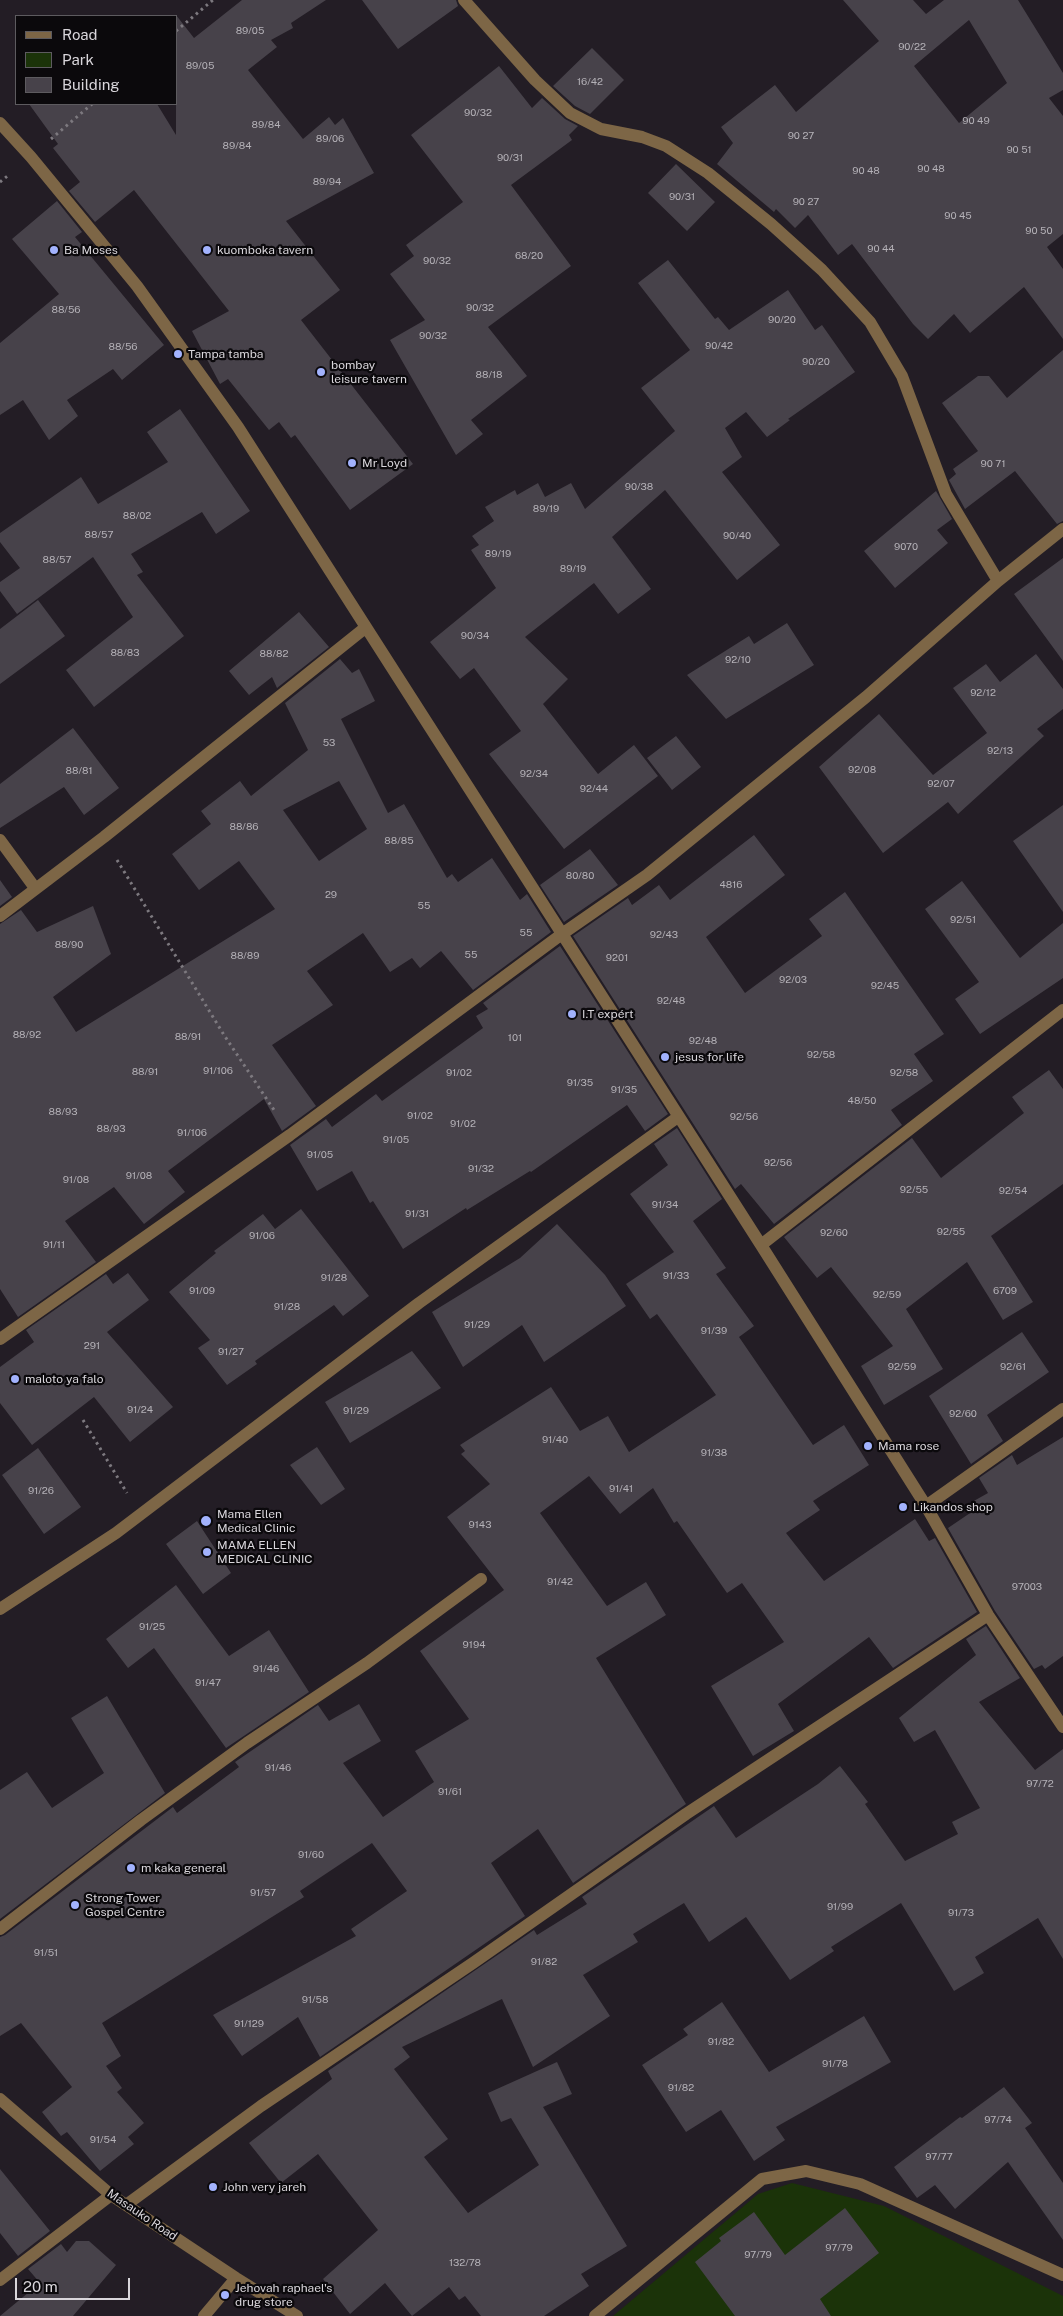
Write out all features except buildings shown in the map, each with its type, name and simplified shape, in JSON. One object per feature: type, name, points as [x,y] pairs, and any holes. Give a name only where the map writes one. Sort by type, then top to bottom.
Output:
[{"type":"street","points":[[464,0],[535,80],[570,113],[601,129],[642,137],[666,146],[708,173],[771,224],[815,263],[870,322],[902,376],[946,494],[998,581]]},
{"type":"street","points":[[0,124],[31,156],[138,286],[238,427],[761,1245],[926,1506],[988,1615],[1063,1728]]},
{"type":"street","points":[[0,1339],[290,1135],[562,934],[647,875],[866,697],[998,581],[1063,529]]},
{"type":"street","points":[[0,916],[104,837],[365,628]]},
{"type":"street","points":[[0,840],[35,888]]},
{"type":"street","points":[[761,1245],[1063,1010]]},
{"type":"street","points":[[0,1609],[140,1515],[419,1303],[678,1117]]},
{"type":"street","points":[[926,1506],[1063,1409]]},
{"type":"street","points":[[0,1929],[141,1820],[247,1743],[367,1662],[481,1578]]},
{"type":"street","points":[[126,2205],[261,2106],[481,1957],[686,1814],[988,1615]]},
{"type":"street","name":"Masauko Road","points":[[0,2099],[111,2195],[297,2316]]},
{"type":"street","points":[[595,2316],[762,2179],[806,2171],[860,2184],[1063,2276]]},
{"type":"street","points":[[0,2280],[111,2195]]},
{"type":"street","points":[[204,2316],[236,2278]]},
{"type":"path","points":[[178,29],[213,0]]},
{"type":"path","points":[[31,156],[91,105]]},
{"type":"path","points":[[104,837],[224,1034],[290,1135]]},
{"type":"path","points":[[84,1420],[140,1515]]},
{"type":"green space","points":[[792,2183],[884,2206],[1063,2296],[1063,2316],[613,2316],[758,2194]]},
{"type":"place","name":"Ba Moses","points":[[54,250]]},
{"type":"place","name":"kuomboka tavern","points":[[207,250]]},
{"type":"place","name":"Tampa tamba","points":[[178,354]]},
{"type":"place","name":"bombay leisure tavern","points":[[321,372]]},
{"type":"place","name":"Mr Loyd","points":[[352,463]]},
{"type":"place","name":"I.T expért","points":[[572,1014]]},
{"type":"place","name":"jesus for life","points":[[665,1057]]},
{"type":"place","name":"maloto ya falo","points":[[15,1379]]},
{"type":"place","name":"Mama rose","points":[[868,1446]]},
{"type":"place","name":"Likandos shop","points":[[903,1507]]},
{"type":"place","name":"Mama Ellen Medical Clinic","points":[[206,1521]]},
{"type":"place","name":"MAMA ELLEN MEDICAL CLINIC","points":[[207,1552]]},
{"type":"place","name":"m kaka general","points":[[131,1868]]},
{"type":"place","name":"Strong Tower Gospel Centre","points":[[75,1905]]},
{"type":"place","name":"John very jareh","points":[[213,2187]]},
{"type":"place","name":"Jehovah raphael's drug store","points":[[225,2295]]}]
